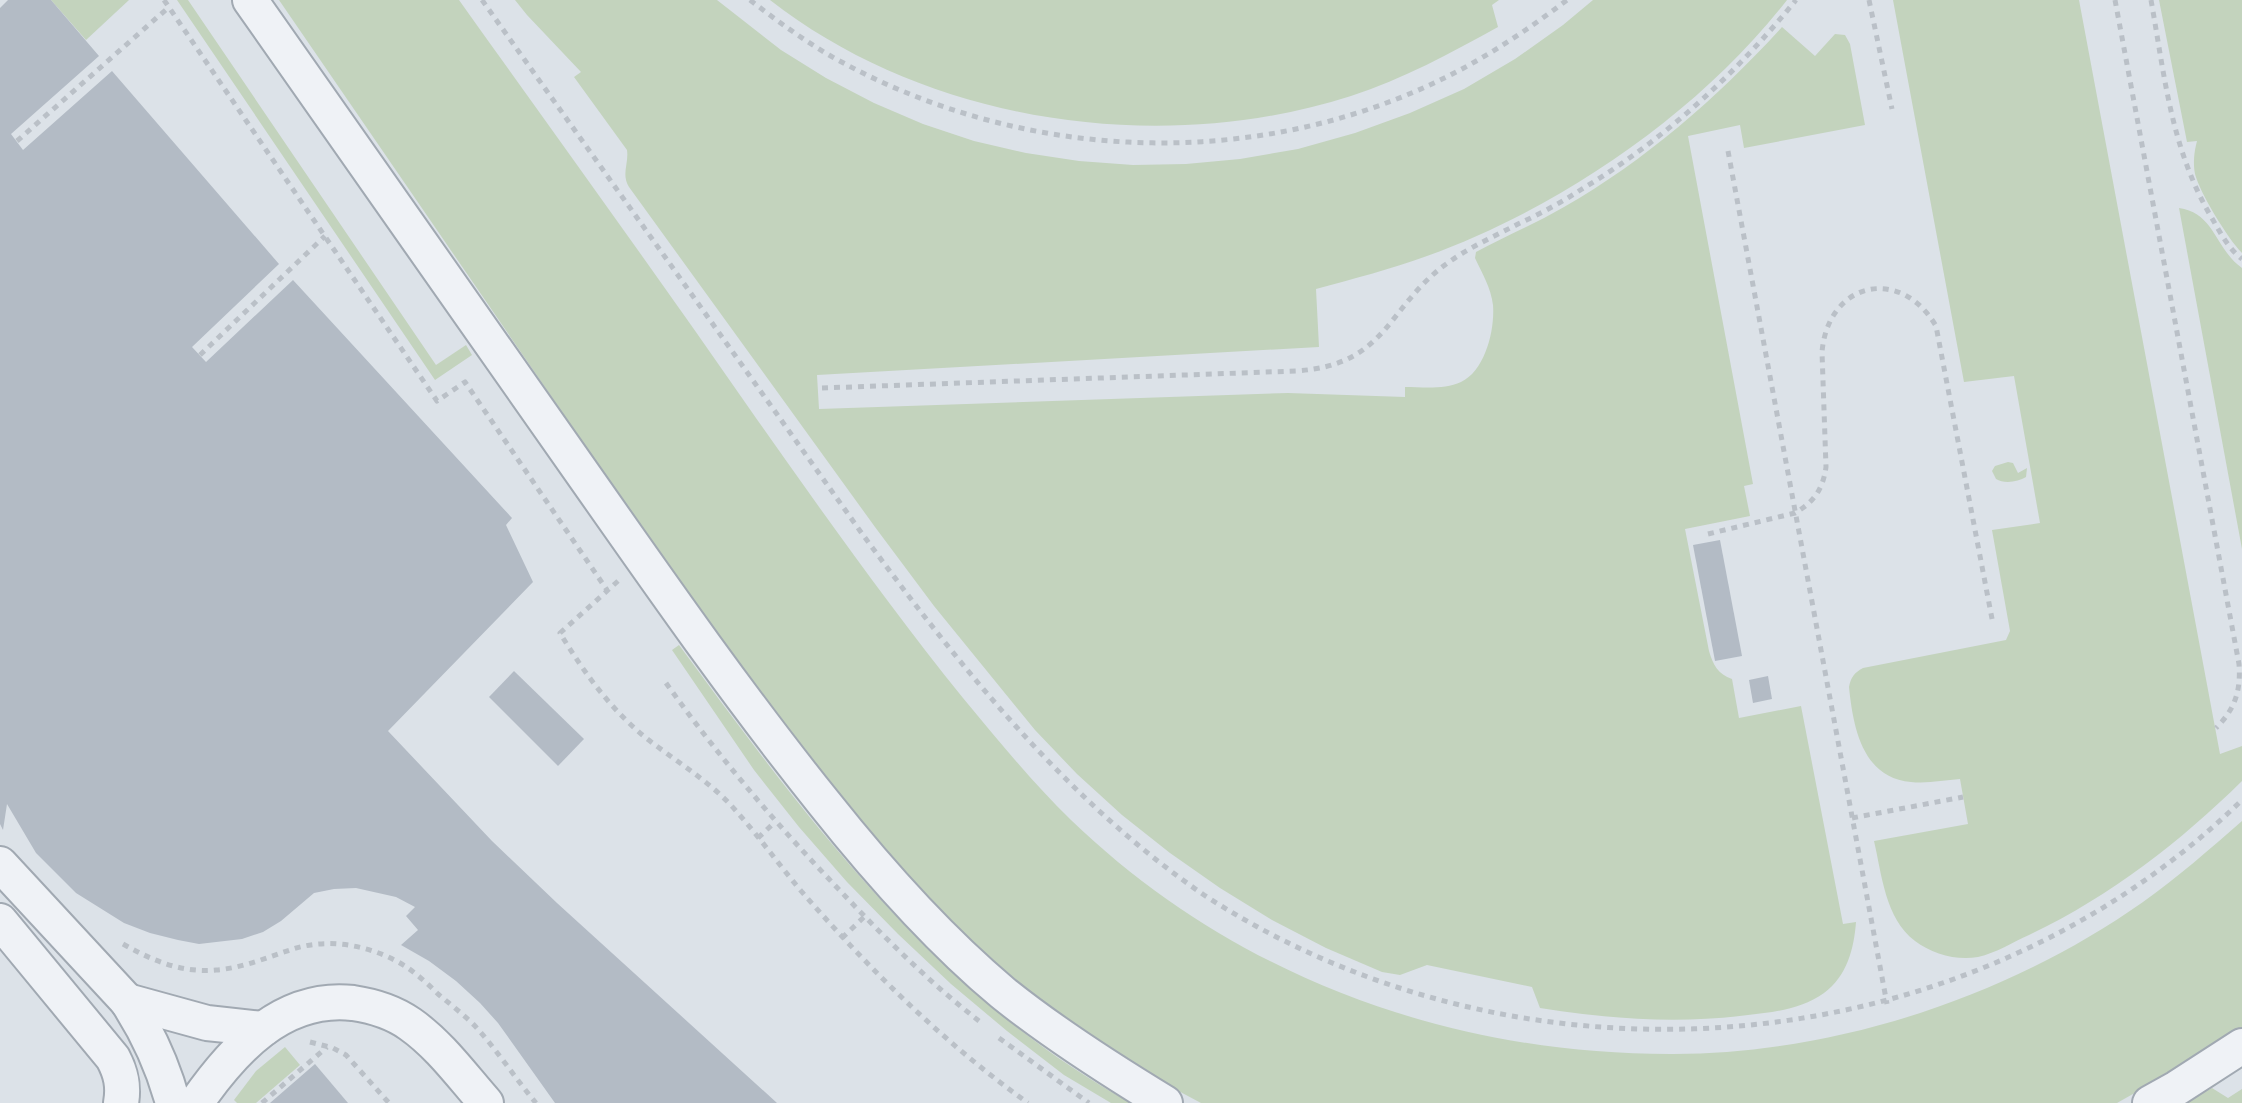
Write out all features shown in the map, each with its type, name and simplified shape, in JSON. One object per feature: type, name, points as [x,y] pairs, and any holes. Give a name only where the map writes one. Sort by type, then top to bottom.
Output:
[{"type":"lane","points":[[250,0],[731,684],[845,829],[906,900],[1001,991],[1064,1039],[1165,1103]]},
{"type":"lane","points":[[0,864],[127,1001],[151,1041],[173,1103]]},
{"type":"lane","points":[[0,921],[113,1058],[123,1084],[121,1103]]},
{"type":"lane","points":[[37,966],[72,942]]},
{"type":"lane","points":[[127,1001],[207,1023],[263,1029]]},
{"type":"lane","points":[[196,1103],[232,1056],[285,1014],[345,1002],[367,1005],[406,1021],[423,1034],[486,1103]]},
{"type":"lane","points":[[2150,1103],[2242,1046]]},
{"type":"path","points":[[164,0],[437,401],[465,382],[607,590]]},
{"type":"path","points":[[482,0],[918,610],[1039,751],[1104,817],[1206,896],[1261,930],[1379,984],[1440,1004],[1503,1019],[1567,1029],[1683,1034]]},
{"type":"path","points":[[750,0],[828,55],[932,103],[986,121],[1041,134],[1156,144],[1213,142],[1270,135],[1380,105],[1484,57],[1567,0]]},
{"type":"path","points":[[822,388],[1296,371],[1332,366],[1356,355],[1378,339],[1422,285],[1451,260],[1585,188],[1676,122],[1758,45],[1796,0]]},
{"type":"path","points":[[1869,0],[1892,109]]},
{"type":"path","points":[[2115,0],[2239,664],[2236,702],[2216,728]]},
{"type":"path","points":[[2151,0],[2181,155],[2206,209],[2228,244],[2242,259]]},
{"type":"path","points":[[17,141],[169,7]]},
{"type":"path","points":[[1728,151],[1887,1004]]},
{"type":"path","points":[[200,355],[325,236]]},
{"type":"path","points":[[1708,534],[1795,513],[1808,506],[1817,495],[1826,467],[1822,352],[1829,319],[1852,296],[1868,290],[1901,292],[1927,311],[1936,326],[1993,624]]},
{"type":"path","points":[[642,558],[560,633],[576,659],[593,683],[634,728],[713,787],[737,811],[842,938],[895,992],[952,1043],[1028,1103]]},
{"type":"path","points":[[1852,818],[1963,797]]},
{"type":"path","points":[[1696,1034],[1760,1029],[1887,1004],[1948,985],[2008,960],[2066,931],[2121,897],[2173,860],[2242,800]]},
{"type":"path","points":[[758,838],[775,822]]},
{"type":"path","points":[[842,938],[864,917]]},
{"type":"path","points":[[119,941],[155,961],[195,970],[235,968],[297,947],[318,944],[364,948],[386,956],[415,974],[475,1027],[536,1103]]},
{"type":"path","points":[[305,1039],[340,1051],[389,1103]]},
{"type":"path","points":[[262,1103],[327,1047]]},
{"type":"green space","points":[[51,0],[129,0],[86,40]]},
{"type":"green space","points":[[177,0],[188,0],[436,365],[466,345],[472,355],[435,380]]},
{"type":"green space","points":[[279,0],[459,0],[853,554],[1002,745],[1071,820],[1135,875],[1202,923],[1274,963],[1350,996],[1428,1022],[1508,1040],[1590,1051],[1674,1054],[1736,1051],[1797,1043],[1859,1031],[1919,1013],[1979,992],[2036,966],[2091,936],[2143,902],[2242,821],[2242,1027],[2117,1103],[1201,1103],[1089,1036],[1036,998],[943,915],[884,849],[678,581]]},
{"type":"green space","points":[[515,0],[717,0],[781,50],[826,78],[923,124],[974,141],[1026,153],[1133,165],[1240,159],[1298,149],[1355,133],[1464,89],[1515,59],[1593,0],[1787,0],[1713,81],[1625,152],[1577,183],[1478,236],[1413,261],[1316,289],[1319,347],[817,375],[819,409],[1288,393],[1405,397],[1405,387],[1454,385],[1476,369],[1487,349],[1492,326],[1492,299],[1475,258],[1476,252],[1553,213],[1624,169],[1707,102],[1782,27],[1815,56],[1835,34],[1845,35],[1850,44],[1865,125],[1744,148],[1740,125],[1688,136],[1753,484],[1744,486],[1750,516],[1685,529],[1709,651],[1717,668],[1732,679],[1739,718],[1801,706],[1843,924],[1856,922],[1851,952],[1838,979],[1824,993],[1797,1006],[1722,1018],[1644,1019],[1540,1008],[1532,987],[1427,965],[1400,975],[1382,972],[1272,920],[1170,853],[1077,774],[1035,730],[934,606],[629,187],[626,178],[627,150],[574,77],[581,72]]},
{"type":"green space","points":[[770,0],[1499,0],[1492,5],[1498,27],[1408,74],[1351,96],[1278,114],[1202,124],[1126,125],[1049,117],[974,101],[901,76],[833,42]]},
{"type":"green space","points":[[1893,0],[2079,0],[2220,754],[2242,746],[2242,781],[2168,847],[2115,886],[2059,920],[1998,950],[1970,958],[1937,953],[1922,946],[1905,931],[1886,895],[1874,841],[1968,824],[1960,779],[1911,782],[1881,771],[1863,748],[1857,733],[1849,687],[1853,676],[1863,668],[2006,640],[2010,631],[1992,530],[2040,523],[2014,376],[1964,382]]},
{"type":"green space","points":[[2159,0],[2242,0],[2242,253],[2215,215],[2195,174],[2197,141],[2187,142]]},
{"type":"green space","points":[[2179,208],[2191,211],[2208,224],[2242,268],[2242,549]]},
{"type":"green space","points":[[2013,463],[2018,473],[2027,468],[2026,477],[2011,482],[1996,479],[1992,471],[1995,466]]},
{"type":"green space","points":[[679,645],[827,838],[936,957],[997,1011],[1061,1060],[1131,1103],[1111,1103],[1064,1075],[951,984],[898,934],[847,882],[754,770],[672,650]]},
{"type":"green space","points":[[285,1047],[300,1065],[256,1103],[237,1103],[234,1100],[256,1071]]},
{"type":"green space","points":[[2212,1088],[2228,1098],[2242,1089],[2242,1103],[2185,1103]]},
{"type":"building","points":[[8,0],[51,0],[99,56],[11,134],[23,150],[112,71],[279,264],[192,347],[206,362],[293,280],[512,518],[506,525],[533,582],[388,731],[492,841],[777,1103],[555,1103],[480,1003],[429,961],[401,945],[418,930],[406,916],[415,907],[396,897],[356,888],[314,893],[263,932],[242,939],[199,944],[150,933],[124,923],[76,893],[36,853],[7,804],[3,830],[0,824],[0,8]]},
{"type":"building","points":[[1720,540],[1742,656],[1715,661],[1693,545]]},
{"type":"building","points":[[514,671],[584,739],[558,766],[489,697]]},
{"type":"building","points":[[1768,676],[1772,699],[1753,703],[1749,680]]},
{"type":"building","points":[[315,1064],[348,1103],[270,1103]]}]
